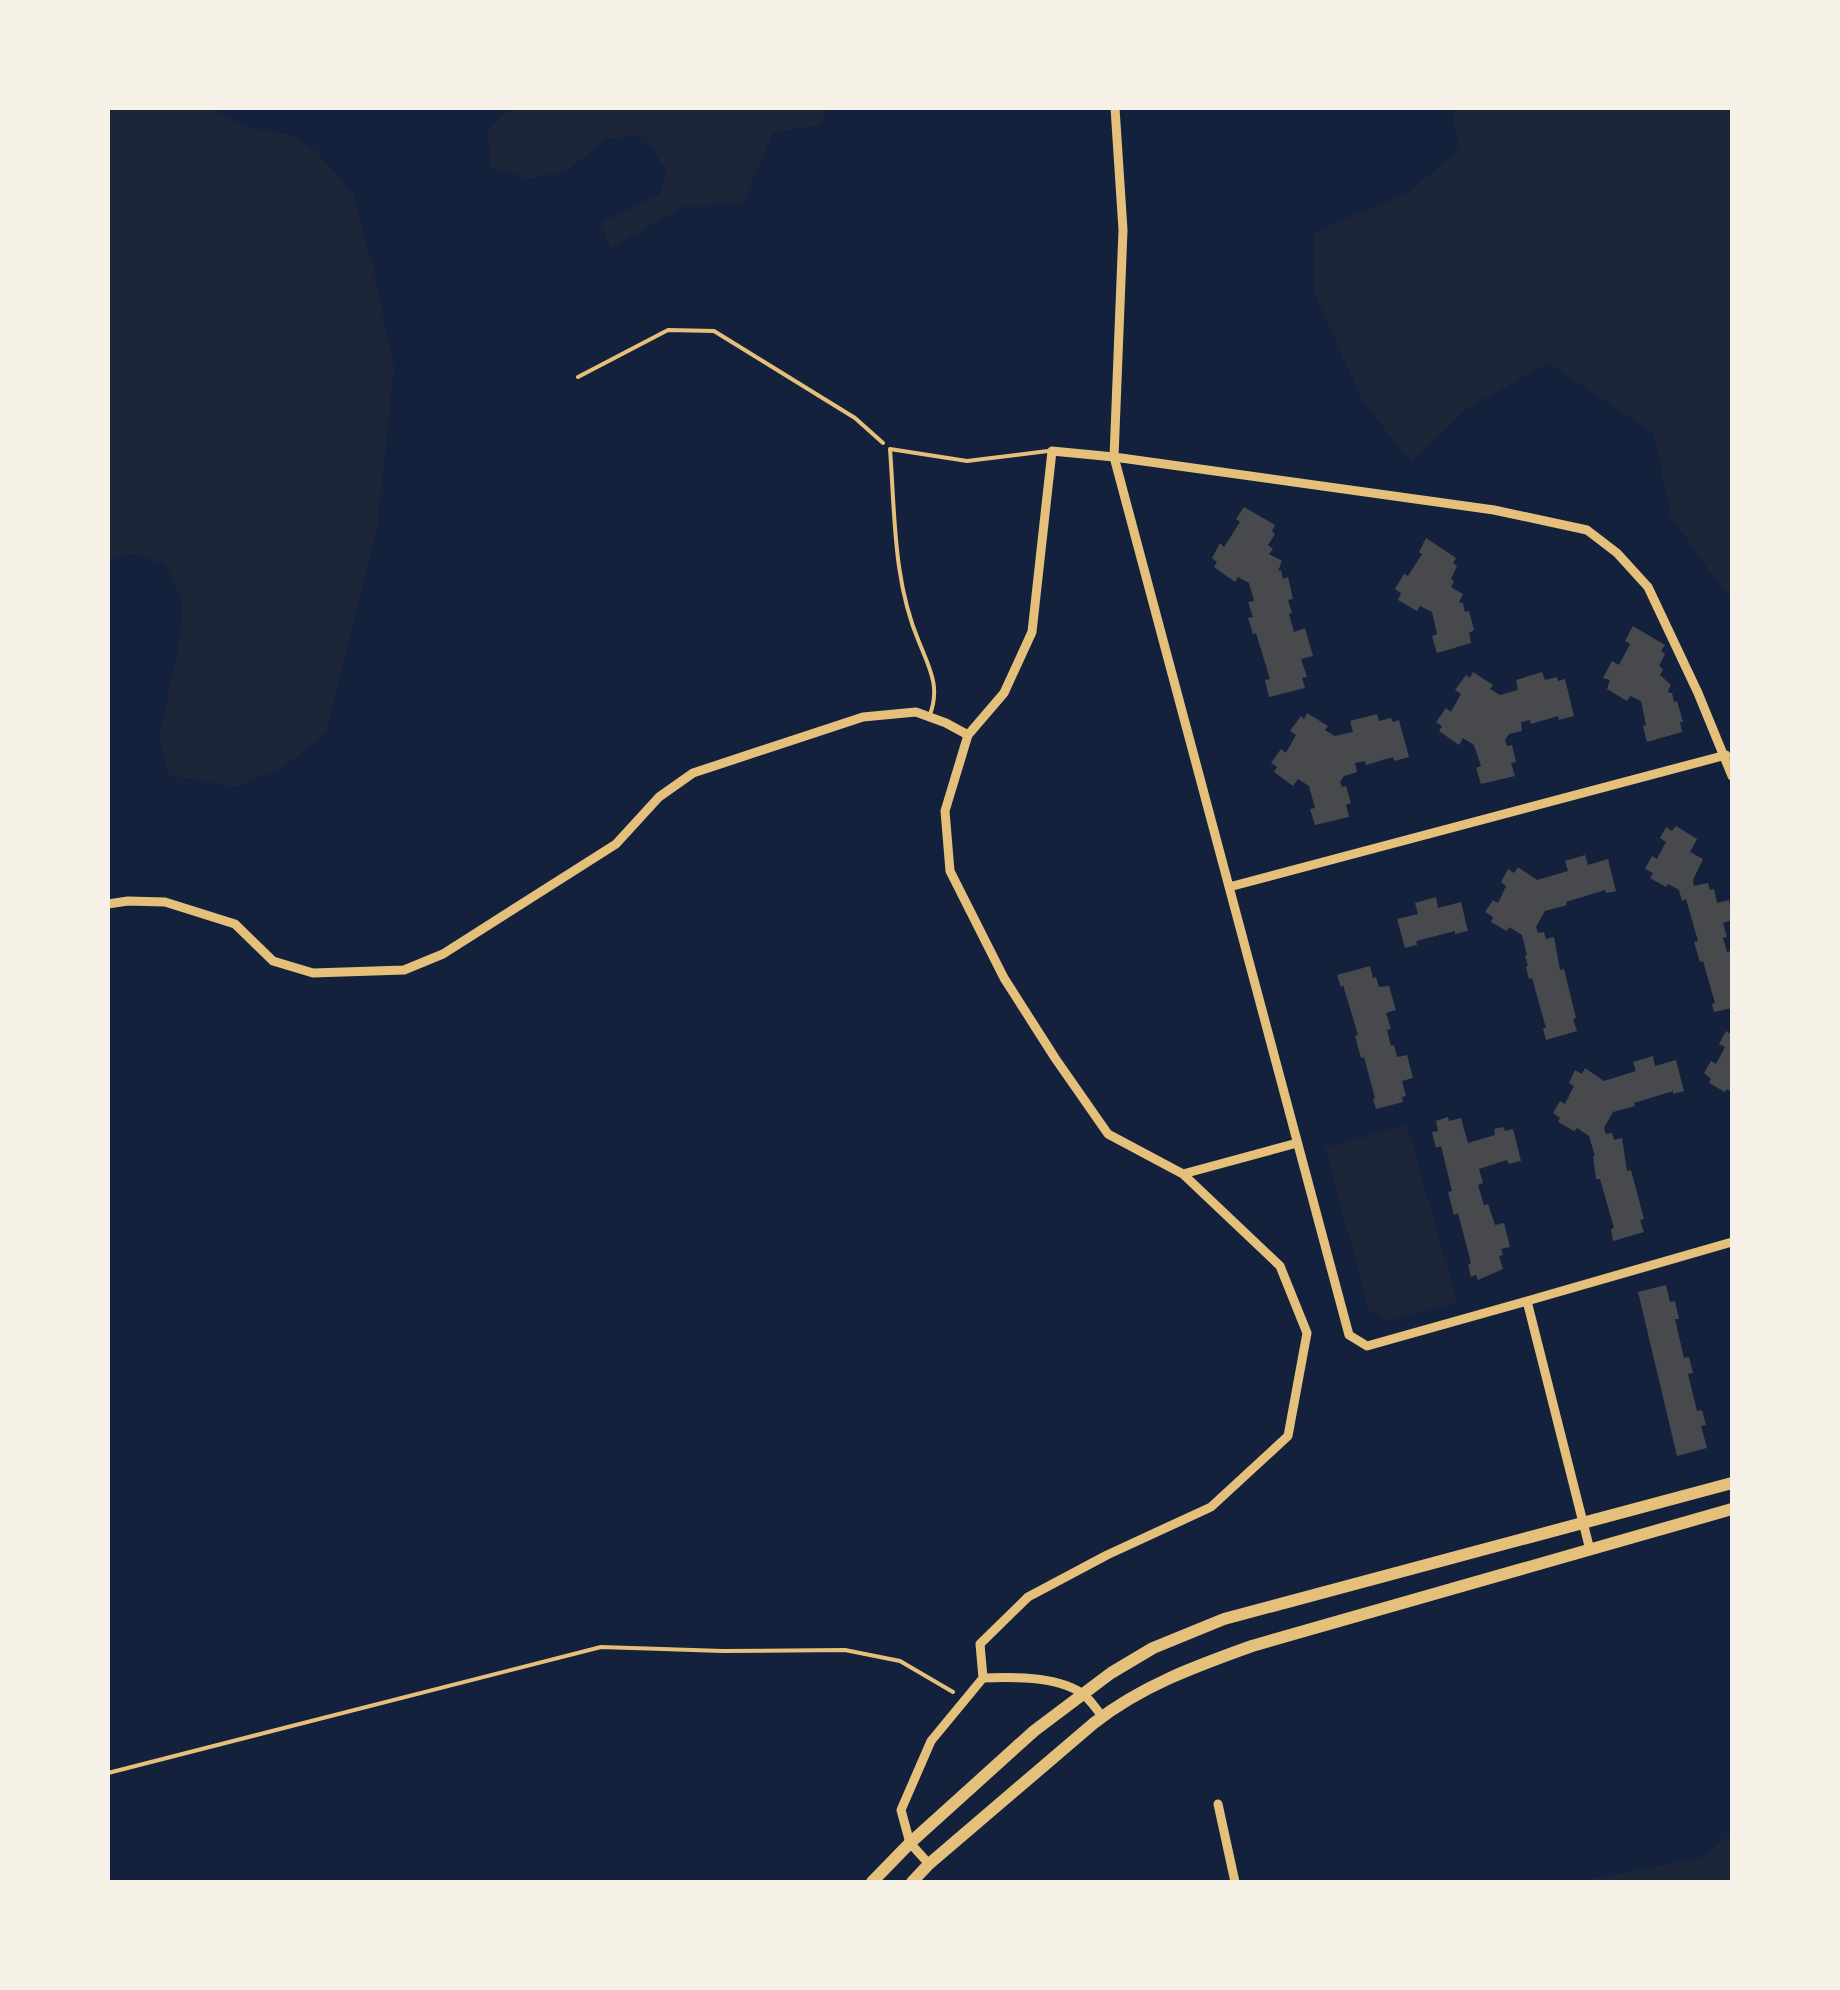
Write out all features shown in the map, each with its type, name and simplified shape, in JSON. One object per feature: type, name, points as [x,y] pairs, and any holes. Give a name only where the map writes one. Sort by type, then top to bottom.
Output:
[{"type":"main road","points":[[872,1882],[910,1842],[1034,1731],[1110,1672],[1153,1648],[1224,1619],[1732,1482]]},
{"type":"main road","points":[[912,1882],[1102,1716],[1176,1674],[1252,1646],[1732,1509]]},
{"type":"street","points":[[1115,108],[1123,230],[1114,457],[1349,1336],[1367,1346],[1732,1242]]},
{"type":"street","points":[[929,1864],[910,1842],[900,1810],[930,1741],[983,1678],[980,1644],[1028,1597],[1106,1555],[1211,1507],[1288,1436],[1307,1333],[1280,1266],[1183,1174],[1108,1134],[1004,978],[950,871],[944,811],[968,735],[1004,693],[1032,632],[1052,451],[1494,510],[1587,530],[1617,552],[1648,587],[1726,755],[1732,776]]},
{"type":"street","points":[[108,904],[165,902],[235,924],[273,962],[313,973],[404,970],[443,954],[616,844],[659,797],[693,772],[863,717],[916,712],[968,735]]},
{"type":"street","points":[[1229,887],[1726,755]]},
{"type":"street","points":[[1183,1174],[1298,1143]]},
{"type":"street","points":[[1527,1301],[1590,1550]]},
{"type":"street","points":[[983,1678],[1018,1676],[1067,1686],[1084,1693],[1102,1716]]},
{"type":"street","points":[[1218,1804],[1235,1882]]},
{"type":"lane","points":[[928,717],[934,703],[932,670],[918,641],[900,581],[890,449],[968,460],[1052,451]]},
{"type":"path","points":[[578,377],[668,330],[714,332],[855,418],[890,449]]},
{"type":"path","points":[[108,1773],[601,1646],[845,1650],[900,1661],[966,1699]]},
{"type":"shaded area","points":[[108,108],[210,108],[247,127],[290,135],[316,151],[353,194],[374,270],[394,369],[377,527],[326,733],[283,767],[236,787],[168,775],[159,738],[180,638],[182,601],[165,564],[132,554],[108,560]]},
{"type":"shaded area","points":[[509,108],[828,108],[820,125],[774,132],[742,203],[685,206],[610,248],[601,223],[661,193],[666,170],[644,135],[605,139],[568,170],[528,179],[491,167],[487,132]]},
{"type":"shaded area","points":[[1451,108],[1732,108],[1732,602],[1671,517],[1654,433],[1548,363],[1465,410],[1411,462],[1362,400],[1313,290],[1314,232],[1407,194],[1460,149]]},
{"type":"shaded area","points":[[1407,1125],[1457,1302],[1386,1320],[1369,1310],[1325,1148]]},
{"type":"shaded area","points":[[1732,1833],[1732,1882],[1576,1882],[1701,1858]]},
{"type":"building","points":[[1244,507],[1275,525],[1269,554],[1282,561],[1278,571],[1281,570],[1283,579],[1288,577],[1293,599],[1288,600],[1292,613],[1289,614],[1294,632],[1305,628],[1313,656],[1301,659],[1307,677],[1302,678],[1305,688],[1269,697],[1265,680],[1270,679],[1248,618],[1253,617],[1248,602],[1254,601],[1249,583],[1238,577],[1235,582],[1214,567],[1217,562],[1212,558],[1240,522],[1236,519]]},
{"type":"building","points":[[1426,538],[1456,558],[1451,587],[1463,594],[1459,602],[1465,612],[1469,611],[1474,630],[1469,633],[1471,643],[1437,653],[1432,612],[1420,606],[1417,611],[1398,600],[1401,593],[1395,589],[1422,554],[1419,552]]},
{"type":"building","points":[[1633,626],[1665,645],[1660,675],[1671,685],[1668,690],[1677,701],[1683,722],[1682,732],[1647,742],[1641,701],[1630,696],[1627,701],[1607,689],[1610,680],[1603,678],[1612,661],[1619,665],[1630,644],[1625,641]]},
{"type":"building","points":[[1473,672],[1493,685],[1490,689],[1500,695],[1518,690],[1516,680],[1542,672],[1545,680],[1565,679],[1574,716],[1531,724],[1530,720],[1521,722],[1522,731],[1509,734],[1505,740],[1507,746],[1512,745],[1515,776],[1481,784],[1476,768],[1481,766],[1474,745],[1463,738],[1459,745],[1439,731],[1442,726],[1436,722],[1446,708],[1451,712],[1461,694],[1455,690]]},
{"type":"building","points":[[1307,713],[1328,726],[1325,730],[1335,736],[1353,732],[1350,721],[1377,714],[1379,721],[1399,720],[1409,757],[1366,765],[1365,761],[1355,763],[1357,772],[1344,776],[1340,782],[1342,787],[1346,786],[1351,803],[1346,805],[1349,817],[1315,825],[1309,786],[1298,779],[1293,786],[1274,772],[1277,767],[1271,763],[1281,749],[1286,753],[1296,735],[1290,731]]},
{"type":"building","points":[[1676,826],[1697,839],[1690,852],[1703,859],[1694,886],[1708,883],[1710,890],[1714,889],[1717,903],[1729,900],[1732,920],[1723,923],[1727,937],[1723,938],[1732,958],[1732,1008],[1714,1012],[1715,1003],[1694,942],[1698,941],[1686,899],[1682,901],[1679,890],[1650,878],[1653,873],[1645,869],[1652,856],[1657,859],[1666,842],[1660,838],[1666,827],[1672,831]]},
{"type":"building","points":[[1585,855],[1588,865],[1608,859],[1616,891],[1605,890],[1545,911],[1536,927],[1546,939],[1554,937],[1576,1018],[1573,1019],[1577,1031],[1546,1040],[1546,1028],[1526,967],[1522,935],[1491,922],[1493,917],[1485,912],[1493,900],[1498,903],[1506,886],[1501,882],[1508,869],[1514,873],[1518,867],[1537,880],[1568,871],[1565,861]]},
{"type":"building","points":[[1436,897],[1438,908],[1461,902],[1468,931],[1416,941],[1417,945],[1405,948],[1397,919],[1418,914],[1415,903]]},
{"type":"building","points":[[1370,966],[1379,987],[1389,986],[1396,1010],[1386,1013],[1391,1046],[1394,1045],[1397,1057],[1407,1055],[1413,1078],[1402,1081],[1406,1096],[1402,1097],[1403,1102],[1376,1109],[1355,1036],[1358,1035],[1337,975]]},
{"type":"building","points":[[1726,1031],[1732,1035],[1732,1092],[1709,1083],[1711,1079],[1704,1073],[1711,1061],[1716,1064],[1725,1047],[1719,1044]]},
{"type":"building","points":[[1653,1056],[1655,1066],[1676,1060],[1684,1091],[1673,1091],[1613,1112],[1604,1128],[1614,1140],[1622,1138],[1627,1171],[1631,1170],[1644,1219],[1640,1220],[1644,1232],[1613,1241],[1614,1228],[1600,1179],[1596,1179],[1589,1136],[1558,1122],[1560,1118],[1553,1113],[1560,1101],[1565,1104],[1574,1086],[1569,1083],[1575,1070],[1582,1074],[1585,1068],[1604,1081],[1636,1071],[1633,1062]]},
{"type":"building","points":[[1448,1117],[1449,1121],[1461,1118],[1468,1143],[1495,1135],[1494,1129],[1513,1129],[1521,1161],[1509,1164],[1507,1160],[1479,1169],[1483,1183],[1478,1185],[1484,1205],[1488,1204],[1495,1225],[1504,1223],[1510,1247],[1501,1249],[1503,1269],[1478,1280],[1476,1275],[1471,1277],[1458,1213],[1454,1215],[1448,1192],[1452,1191],[1441,1146],[1436,1148],[1432,1132],[1438,1131],[1436,1121]]},
{"type":"building","points":[[1666,1285],[1670,1302],[1675,1301],[1684,1358],[1689,1357],[1693,1373],[1688,1374],[1697,1411],[1702,1410],[1706,1425],[1701,1426],[1707,1448],[1677,1456],[1638,1292]]}]
